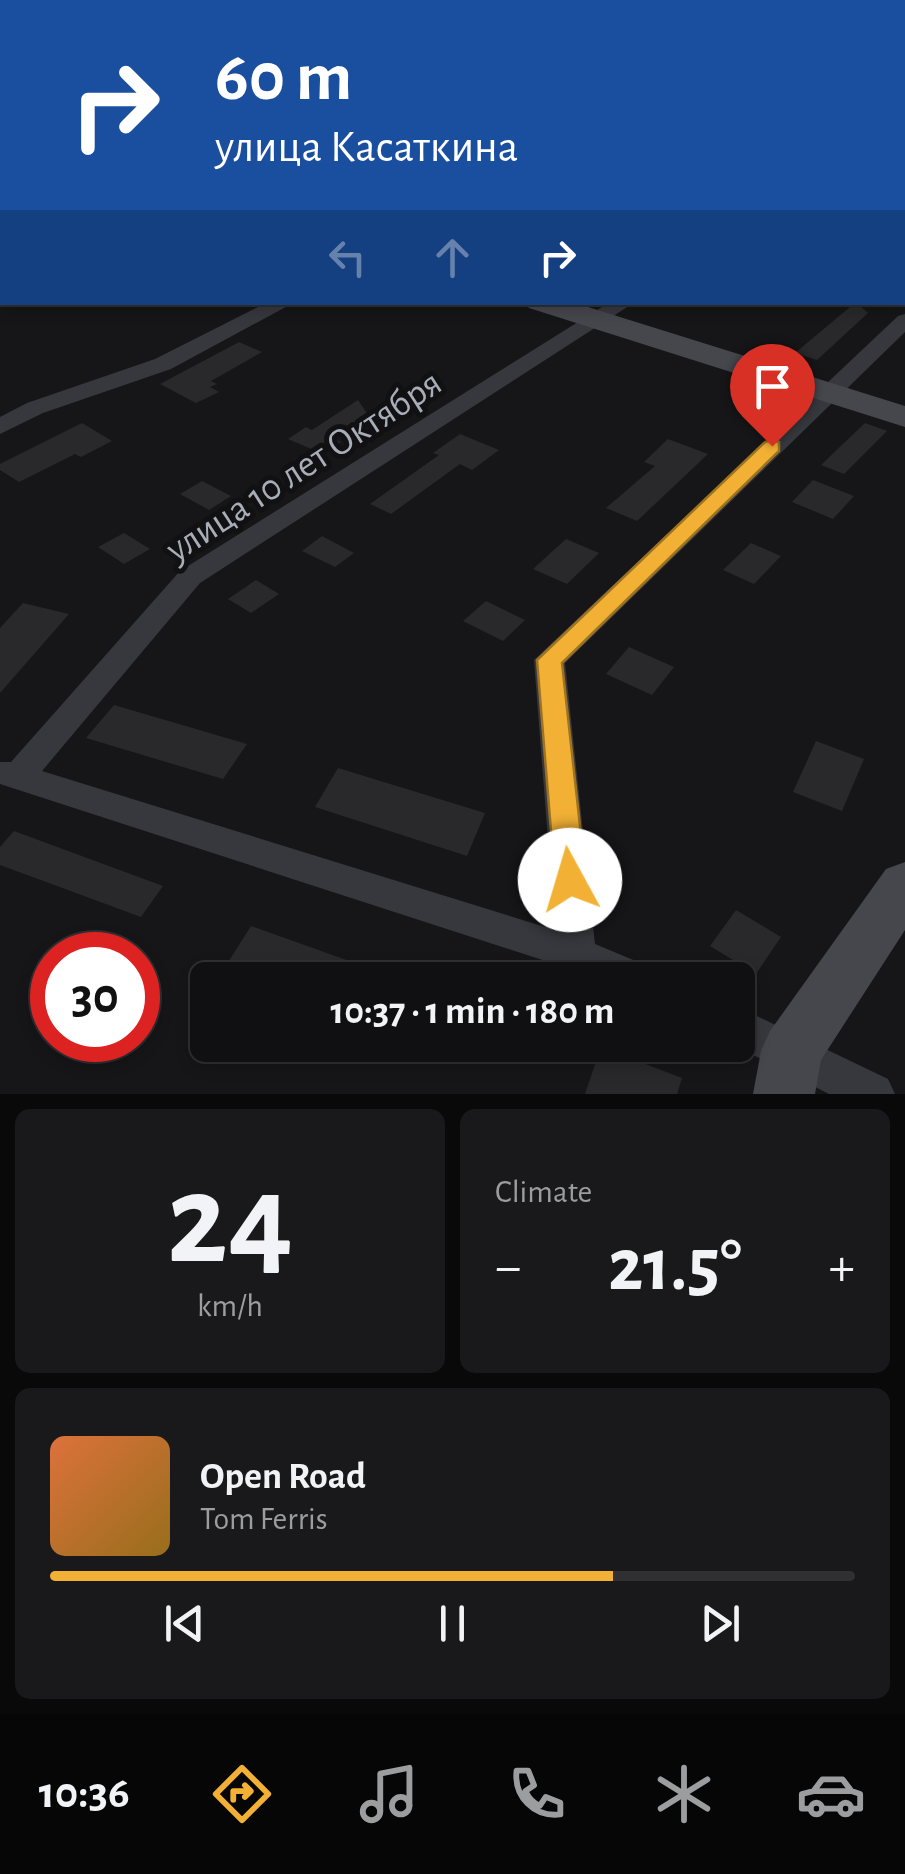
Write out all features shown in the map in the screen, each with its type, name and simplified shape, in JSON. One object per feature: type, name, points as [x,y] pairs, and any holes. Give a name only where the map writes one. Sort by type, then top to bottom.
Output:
[{"type":"street","points":[[0,427],[35,408],[163,364],[278,305]]},
{"type":"street","points":[[550,305],[905,417]]},
{"type":"street","name":"улица 10 лет Октября","points":[[9,774],[190,578],[620,305]]},
{"type":"street","points":[[578,954],[549,660],[905,320]]},
{"type":"street","points":[[9,774],[596,962]]},
{"type":"street","points":[[788,1072],[905,885]]},
{"type":"street","points":[[755,1042],[788,1072],[873,1094]]},
{"type":"building","points":[[852,305],[859,305],[868,313],[817,360],[795,353]]},
{"type":"building","points":[[239,342],[262,352],[211,381],[217,384],[210,387],[219,392],[196,403],[160,384]]},
{"type":"building","points":[[358,400],[368,415],[333,438],[341,442],[323,454],[288,439],[306,427],[312,430]]},
{"type":"building","points":[[82,423],[112,441],[81,457],[75,454],[19,482],[0,470],[0,464]]},
{"type":"building","points":[[865,423],[887,431],[844,474],[821,465]]},
{"type":"building","points":[[460,434],[499,450],[472,470],[460,464],[391,514],[370,504],[439,455],[433,453]]},
{"type":"building","points":[[668,439],[708,454],[637,521],[606,508],[655,466],[644,462]]},
{"type":"building","points":[[813,480],[854,496],[833,519],[792,502]]},
{"type":"building","points":[[202,481],[231,496],[209,510],[180,494]]},
{"type":"building","points":[[124,533],[150,549],[124,564],[98,547]]},
{"type":"building","points":[[322,536],[354,553],[335,567],[302,551]]},
{"type":"building","points":[[566,539],[599,553],[567,584],[533,569]]},
{"type":"building","points":[[751,543],[781,556],[754,584],[723,570]]},
{"type":"building","points":[[256,580],[279,594],[251,613],[228,599]]},
{"type":"building","points":[[486,601],[525,620],[503,641],[463,621]]},
{"type":"building","points":[[23,603],[69,614],[0,693],[0,628]]},
{"type":"building","points":[[629,647],[674,667],[652,695],[606,674]]},
{"type":"building","points":[[114,705],[247,744],[223,779],[86,738]]},
{"type":"building","points":[[816,741],[864,759],[842,811],[793,792]]},
{"type":"building","points":[[338,768],[485,813],[467,856],[315,807]]},
{"type":"building","points":[[14,831],[163,886],[141,917],[0,865],[0,847]]},
{"type":"building","points":[[736,910],[781,937],[756,974],[755,962],[736,962],[710,946]]},
{"type":"building","points":[[251,926],[352,962],[228,962]]},
{"type":"building","points":[[596,1062],[640,1062],[682,1078],[677,1094],[585,1094]]},
{"type":"route","points":[[570,880],[549,660],[772,446]]}]
